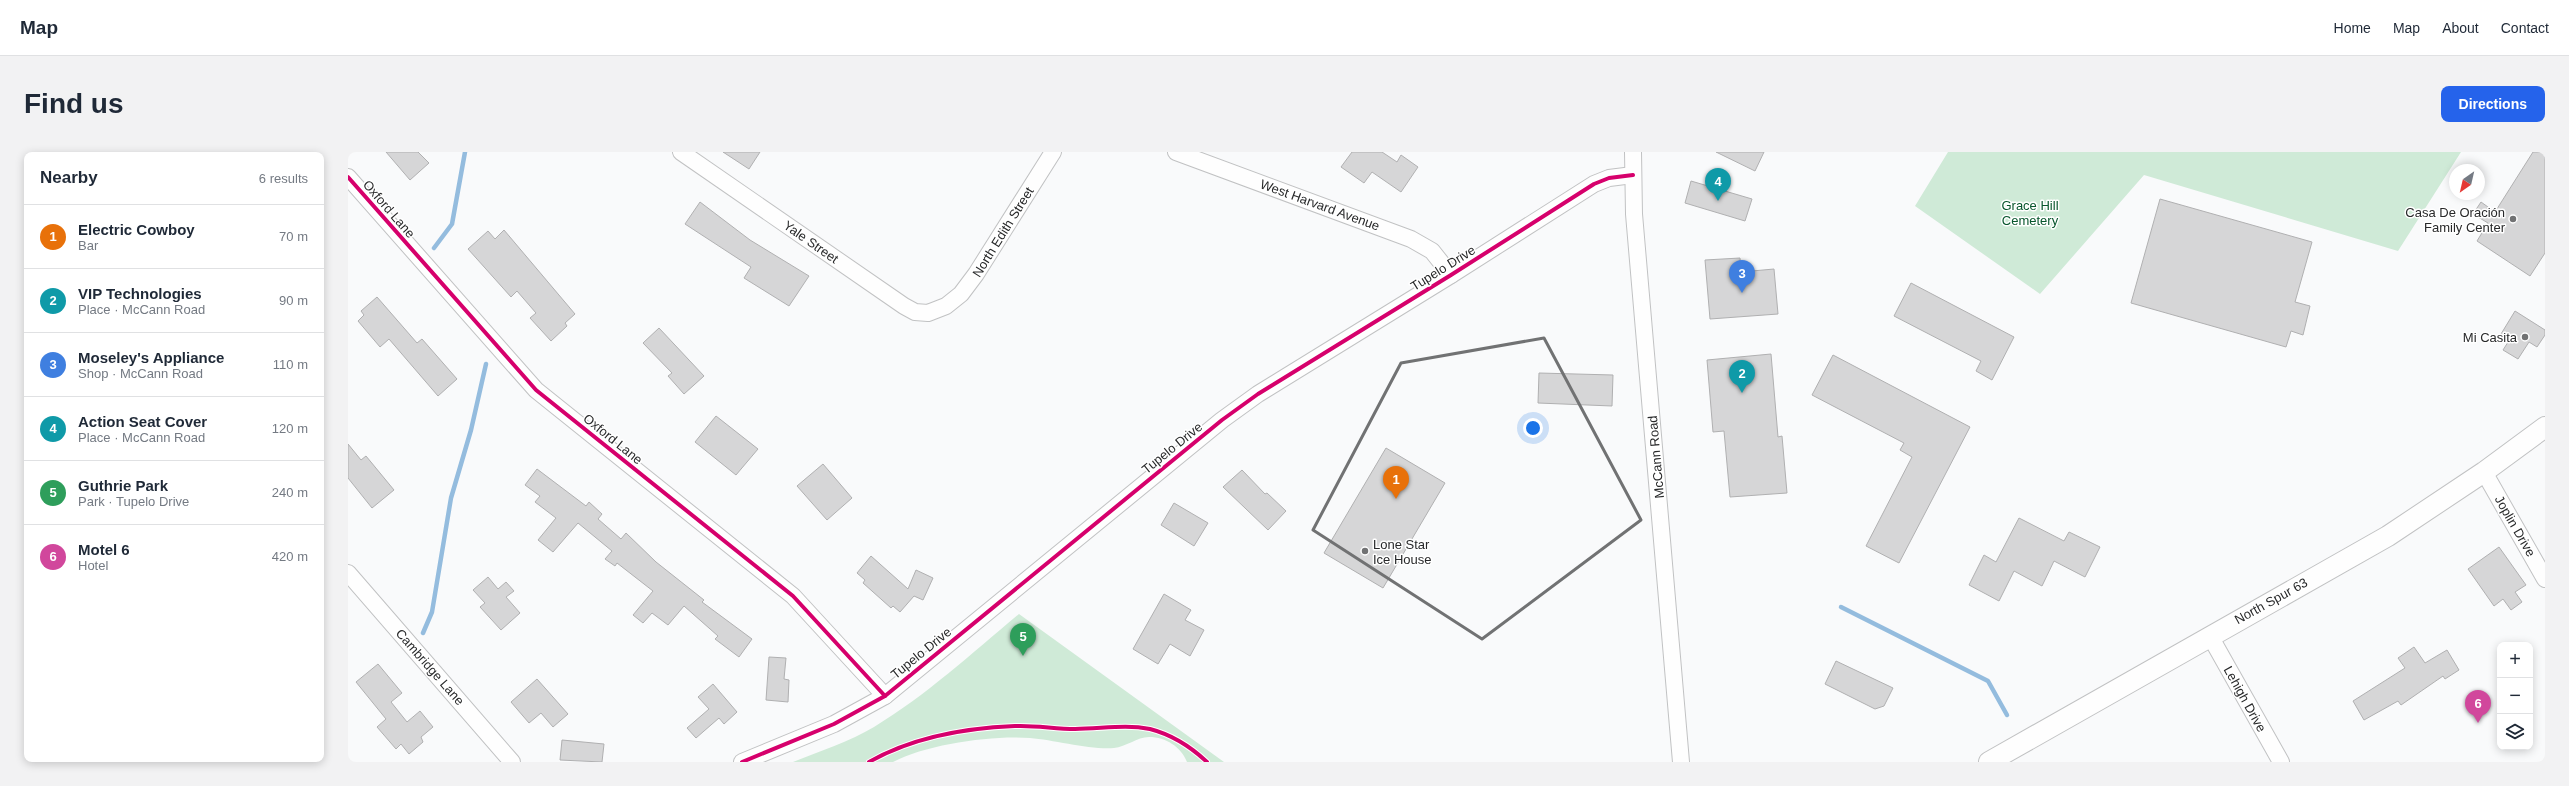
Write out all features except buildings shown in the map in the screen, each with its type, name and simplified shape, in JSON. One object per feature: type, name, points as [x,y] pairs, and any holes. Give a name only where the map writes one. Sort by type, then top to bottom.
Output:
[{"type":"main road","name":"North Spur 63","points":[[1989,762],[2382,539],[2484,472],[2545,427]]},
{"type":"street","name":"Yale Street","points":[[681,152],[910,309],[928,313],[946,306]]},
{"type":"street","name":"North Edith Street","points":[[946,306],[972,280],[1053,152]]},
{"type":"street","name":"West Harvard Avenue","points":[[1176,152],[1411,239],[1432,251],[1451,275]]},
{"type":"street","name":"McCann Road","points":[[1633,152],[1632,174],[1681,762]]},
{"type":"street","name":"Tupelo Drive","points":[[742,762],[834,724],[885,696],[1222,420],[1258,394],[1451,275],[1594,184],[1609,178],[1632,174]]},
{"type":"street","name":"Oxford Lane","points":[[348,177],[531,386],[793,596],[885,696]]},
{"type":"street","name":"Joplin Drive","points":[[2484,472],[2545,579]]},
{"type":"street","name":"Cambridge Lane","points":[[348,573],[512,762]]},
{"type":"street","name":"Lehigh Drive","points":[[2210,636],[2281,762]]},
{"type":"highlighted area","points":[[1544,338],[1641,520],[1482,639],[1313,530],[1401,363]]},
{"type":"green space","name":"Grace Hill Cemetery","points":[[1948,152],[2461,152],[2453,164],[2449,164],[2449,171],[2398,251],[2144,175],[2040,294],[1915,206]]},
{"type":"green space","points":[[1019,614],[1224,762],[1187,762],[1177,747],[1167,741],[1155,737],[1145,737],[1123,746],[1105,748],[1015,737],[960,742],[923,750],[893,762],[793,762],[855,737],[894,715],[949,673]]},
{"type":"waterway","points":[[434,248],[452,224],[465,152]]},
{"type":"waterway","points":[[423,633],[432,612],[451,498],[471,430],[486,364]]},
{"type":"waterway","points":[[1841,607],[1988,681],[2007,715]]},
{"type":"cycle path","points":[[742,762],[834,724],[885,696],[1222,420],[1258,394],[1451,275],[1594,184],[1609,178],[1633,175]]},
{"type":"cycle path","points":[[348,177],[536,390],[793,596],[885,696]]},
{"type":"cycle path","points":[[869,762],[903,746],[939,735],[977,729],[1022,726],[1068,729],[1122,727],[1150,729],[1166,734],[1181,742],[1207,762]]},
{"type":"place","name":"Action Seat Cover","points":[[1718,201]]},
{"type":"place","name":"Casa De Oración Family Center","points":[[2513,219]]},
{"type":"place","name":"Moseley's Appliance","points":[[1742,293]]},
{"type":"place","name":"Mi Casita","points":[[2525,337]]},
{"type":"place","name":"VIP Technologies","points":[[1742,393]]},
{"type":"place","name":"Electric Cowboy","points":[[1396,499]]},
{"type":"place","name":"Lone Star Ice House","points":[[1365,551]]},
{"type":"place","name":"Guthrie Park","points":[[1023,656]]},
{"type":"place","name":"Motel 6","points":[[2478,723]]}]
